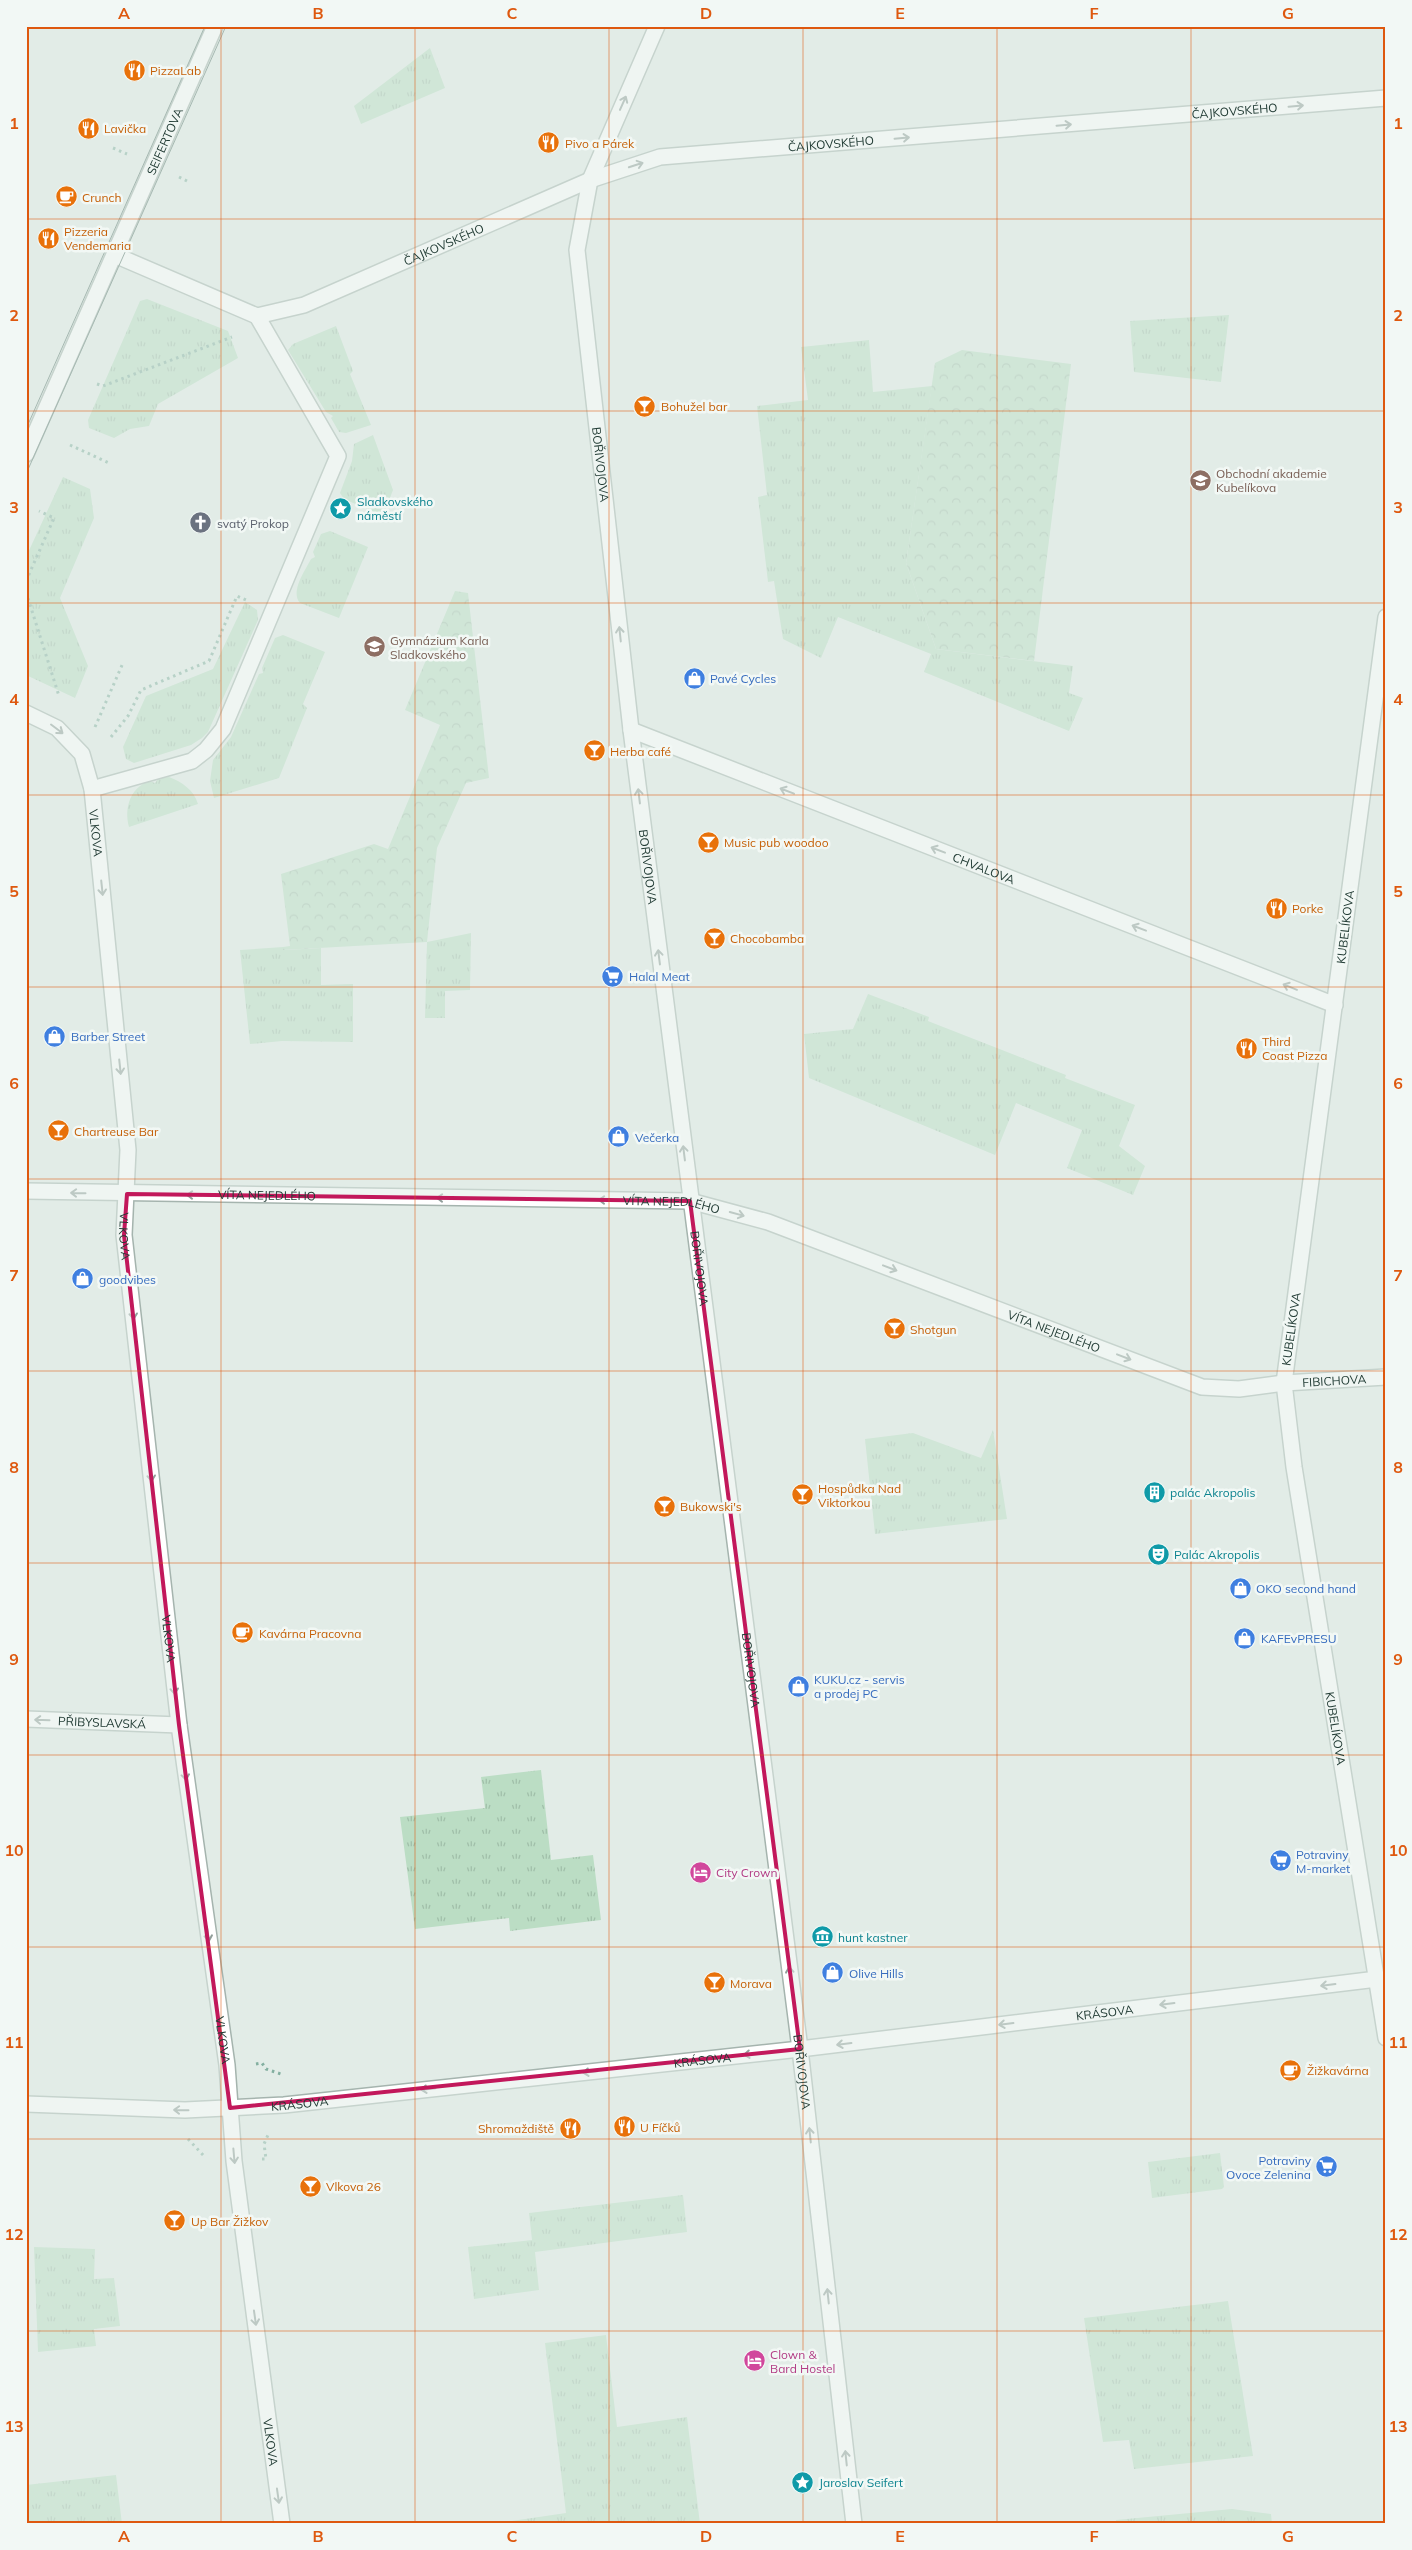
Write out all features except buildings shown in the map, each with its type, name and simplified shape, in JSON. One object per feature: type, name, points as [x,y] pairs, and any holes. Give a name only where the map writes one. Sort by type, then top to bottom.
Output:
[{"type":"street","name":"SEIFERTOVA","points":[[115,255],[215,26]]},
{"type":"street","name":"BOŘIVOJOVA","points":[[657,26],[590,180],[577,250],[631,730],[800,2049],[854,2524]]},
{"type":"street","name":"ČAJKOVSKÉHO","points":[[257,316],[304,304],[590,180],[660,157],[1386,98]]},
{"type":"street","points":[[26,454],[30,437],[115,255],[257,316],[338,456],[223,729],[206,750],[192,761],[92,789]]},
{"type":"street","name":"KUBELÍKOVA","points":[[1386,616],[1284,1383],[1296,1477],[1386,2038]]},
{"type":"street","name":"VLKOVA","points":[[26,713],[57,728],[82,754],[92,789],[128,1150],[124,1235],[178,1725],[227,2066],[234,2161],[282,2524]]},
{"type":"street","name":"CHVALOVA","points":[[631,730],[1335,1005]]},
{"type":"street","name":"VÍTA NEJEDLÉHO","points":[[26,1191],[690,1202],[768,1222],[1202,1387],[1239,1389],[1284,1383]]},
{"type":"street","name":"FIBICHOVA","points":[[1284,1383],[1386,1376]]},
{"type":"street","name":"PŘIBYSLAVSKÁ","points":[[26,1719],[178,1725]]},
{"type":"street","name":"KRÁSOVA","points":[[26,2104],[185,2110],[284,2105],[800,2049],[1377,1979]]},
{"type":"path","points":[[97,384],[103,386],[229,339],[257,316]]},
{"type":"path","points":[[70,445],[108,463]]},
{"type":"path","points":[[26,581],[54,518],[39,511]]},
{"type":"path","points":[[26,592],[59,696]]},
{"type":"path","points":[[111,737],[128,716],[141,690],[209,661],[237,596],[251,602]]},
{"type":"path","points":[[103,710],[123,663]]},
{"type":"path","points":[[253,2064],[262,2063],[266,2069],[281,2074],[282,2081]]},
{"type":"path","points":[[259,2159],[266,2159],[264,2144],[270,2132]]},
{"type":"path","points":[[186,2137],[202,2153],[206,2163]]},
{"type":"highlighted area","points":[[127,1194],[690,1201],[800,2049],[230,2108],[179,1725],[124,1235]]},
{"type":"green space","points":[[430,48],[445,88],[361,124],[354,106]]},
{"type":"green space","points":[[147,299],[228,331],[238,358],[158,404],[149,426],[130,429],[114,438],[89,428],[88,420],[140,301]]},
{"type":"green space","points":[[1229,315],[1221,382],[1134,372],[1130,321]]},
{"type":"green space","points":[[336,326],[353,371],[350,374],[371,425],[346,433],[339,432],[331,418],[333,416],[326,412],[288,350],[293,344]]},
{"type":"green space","points":[[869,340],[873,392],[932,386],[906,563],[936,649],[1073,666],[1069,693],[1083,698],[1069,731],[924,672],[931,654],[838,617],[821,658],[783,639],[774,581],[768,582],[758,497],[767,495],[757,406],[808,400],[801,347]]},
{"type":"green space","points":[[962,350],[1071,364],[1034,661],[936,649],[906,563],[935,363]]},
{"type":"green space","points":[[373,435],[393,490],[383,516],[344,499],[340,493],[352,461],[354,444]]},
{"type":"green space","points":[[63,477],[90,489],[94,518],[60,598],[88,666],[75,698],[26,675],[26,557]]},
{"type":"green space","points":[[330,531],[368,547],[339,618],[300,603],[297,598],[302,575],[311,559],[315,557],[313,552],[321,534]]},
{"type":"green space","points":[[455,591],[468,593],[489,778],[466,783],[437,848],[427,942],[283,950],[283,947],[290,946],[281,874],[374,844],[388,849],[440,725],[405,710]]},
{"type":"green space","points":[[245,602],[257,610],[258,620],[208,732],[191,745],[134,763],[126,759],[123,747],[146,696],[213,669]]},
{"type":"green space","points":[[283,635],[325,652],[303,704],[307,708],[279,778],[214,798],[210,781],[213,760],[231,737],[259,674],[263,673],[262,668],[275,638]]},
{"type":"green space","points":[[169,777],[187,787],[194,795],[198,804],[129,827],[128,806],[137,788],[149,781],[155,783],[159,778]]},
{"type":"green space","points":[[471,933],[470,990],[445,991],[445,1018],[425,1018],[427,942]]},
{"type":"green space","points":[[283,947],[284,950],[321,948],[321,985],[353,984],[353,1042],[282,1041],[250,1044],[240,950]]},
{"type":"green space","points":[[868,994],[929,1017],[928,1021],[1066,1075],[1065,1078],[1135,1105],[1119,1146],[1145,1166],[1133,1195],[1067,1168],[1082,1130],[1016,1103],[995,1155],[809,1078],[804,1034],[853,1029]]},
{"type":"green space","points":[[993,1430],[1007,1519],[875,1534],[865,1439],[913,1433],[981,1458]]},
{"type":"green space","points":[[541,1770],[551,1860],[593,1855],[601,1920],[510,1931],[509,1918],[415,1929],[400,1817],[485,1808],[481,1777]]},
{"type":"green space","points":[[1220,2153],[1224,2187],[1222,2189],[1152,2198],[1148,2162]]},
{"type":"green space","points":[[683,2195],[687,2232],[535,2252],[539,2290],[474,2299],[468,2247],[532,2240],[529,2213]]},
{"type":"green space","points":[[34,2247],[95,2249],[94,2279],[114,2278],[120,2326],[94,2329],[96,2346],[38,2352]]},
{"type":"green space","points":[[1228,2301],[1253,2456],[1134,2469],[1129,2440],[1103,2442],[1084,2318]]},
{"type":"green space","points":[[606,2335],[617,2427],[687,2417],[700,2524],[490,2524],[566,2513],[545,2343]]},
{"type":"green space","points":[[116,2475],[122,2524],[26,2524],[26,2485]]},
{"type":"green space","points":[[1232,2509],[1271,2514],[1272,2524],[1116,2524],[1116,2520]]},
{"type":"tram line","points":[[26,429],[205,26]]},
{"type":"tram line","points":[[26,474],[226,26]]},
{"type":"place","name":"PizzaLab","points":[[134,70]]},
{"type":"place","name":"Lavička","points":[[88,128]]},
{"type":"place","name":"Pivo a Párek","points":[[549,143]]},
{"type":"place","name":"Crunch","points":[[66,197]]},
{"type":"place","name":"Pizzeria Vendemaria","points":[[48,238]]},
{"type":"place","name":"Bohužel bar","points":[[645,406]]},
{"type":"place","name":"Obchodní akademie Kubelíkova","points":[[1200,480]]},
{"type":"place","name":"Sladkovského náměstí","points":[[341,508]]},
{"type":"place","name":"svatý Prokop","points":[[201,523]]},
{"type":"place","name":"Gymnázium Karla Sladkovského","points":[[374,647]]},
{"type":"place","name":"Pavé Cycles","points":[[694,678]]},
{"type":"place","name":"Herba café","points":[[594,751]]},
{"type":"place","name":"Music pub woodoo","points":[[708,842]]},
{"type":"place","name":"Porke","points":[[1276,908]]},
{"type":"place","name":"Chocobamba","points":[[714,938]]},
{"type":"place","name":"Halal Meat","points":[[613,976]]},
{"type":"place","name":"Barber Street","points":[[55,1036]]},
{"type":"place","name":"Third Coast Pizza","points":[[1246,1048]]},
{"type":"place","name":"Chartreuse Bar","points":[[58,1131]]},
{"type":"place","name":"Večerka","points":[[619,1137]]},
{"type":"place","name":"goodvibes","points":[[83,1279]]},
{"type":"place","name":"Shotgun","points":[[894,1329]]},
{"type":"place","name":"palác Akropolis","points":[[1154,1492]]},
{"type":"place","name":"Hospůdka Nad Viktorkou","points":[[802,1495]]},
{"type":"place","name":"Bukowski's","points":[[664,1506]]},
{"type":"place","name":"Palác Akropolis","points":[[1158,1554]]},
{"type":"place","name":"OKO second hand","points":[[1240,1588]]},
{"type":"place","name":"Kavárna Pracovna","points":[[243,1633]]},
{"type":"place","name":"KAFEvPRESU","points":[[1245,1638]]},
{"type":"place","name":"KUKU.cz - servis a prodej PC","points":[[798,1686]]},
{"type":"place","name":"Potraviny M-market","points":[[1280,1861]]},
{"type":"place","name":"City Crown","points":[[700,1872]]},
{"type":"place","name":"hunt kastner","points":[[822,1937]]},
{"type":"place","name":"Olive Hills","points":[[833,1973]]},
{"type":"place","name":"Morava","points":[[714,1983]]},
{"type":"place","name":"Žižkavárna","points":[[1291,2070]]},
{"type":"place","name":"U Fíčků","points":[[624,2127]]},
{"type":"place","name":"Shromaždiště","points":[[570,2128]]},
{"type":"place","name":"Potraviny Ovoce Zelenina","points":[[1327,2167]]},
{"type":"place","name":"Vlkova 26","points":[[310,2186]]},
{"type":"place","name":"Up Bar Žižkov","points":[[175,2221]]},
{"type":"place","name":"Clown & Bard Hostel","points":[[754,2361]]},
{"type":"place","name":"Jaroslav Seifert","points":[[803,2482]]}]
